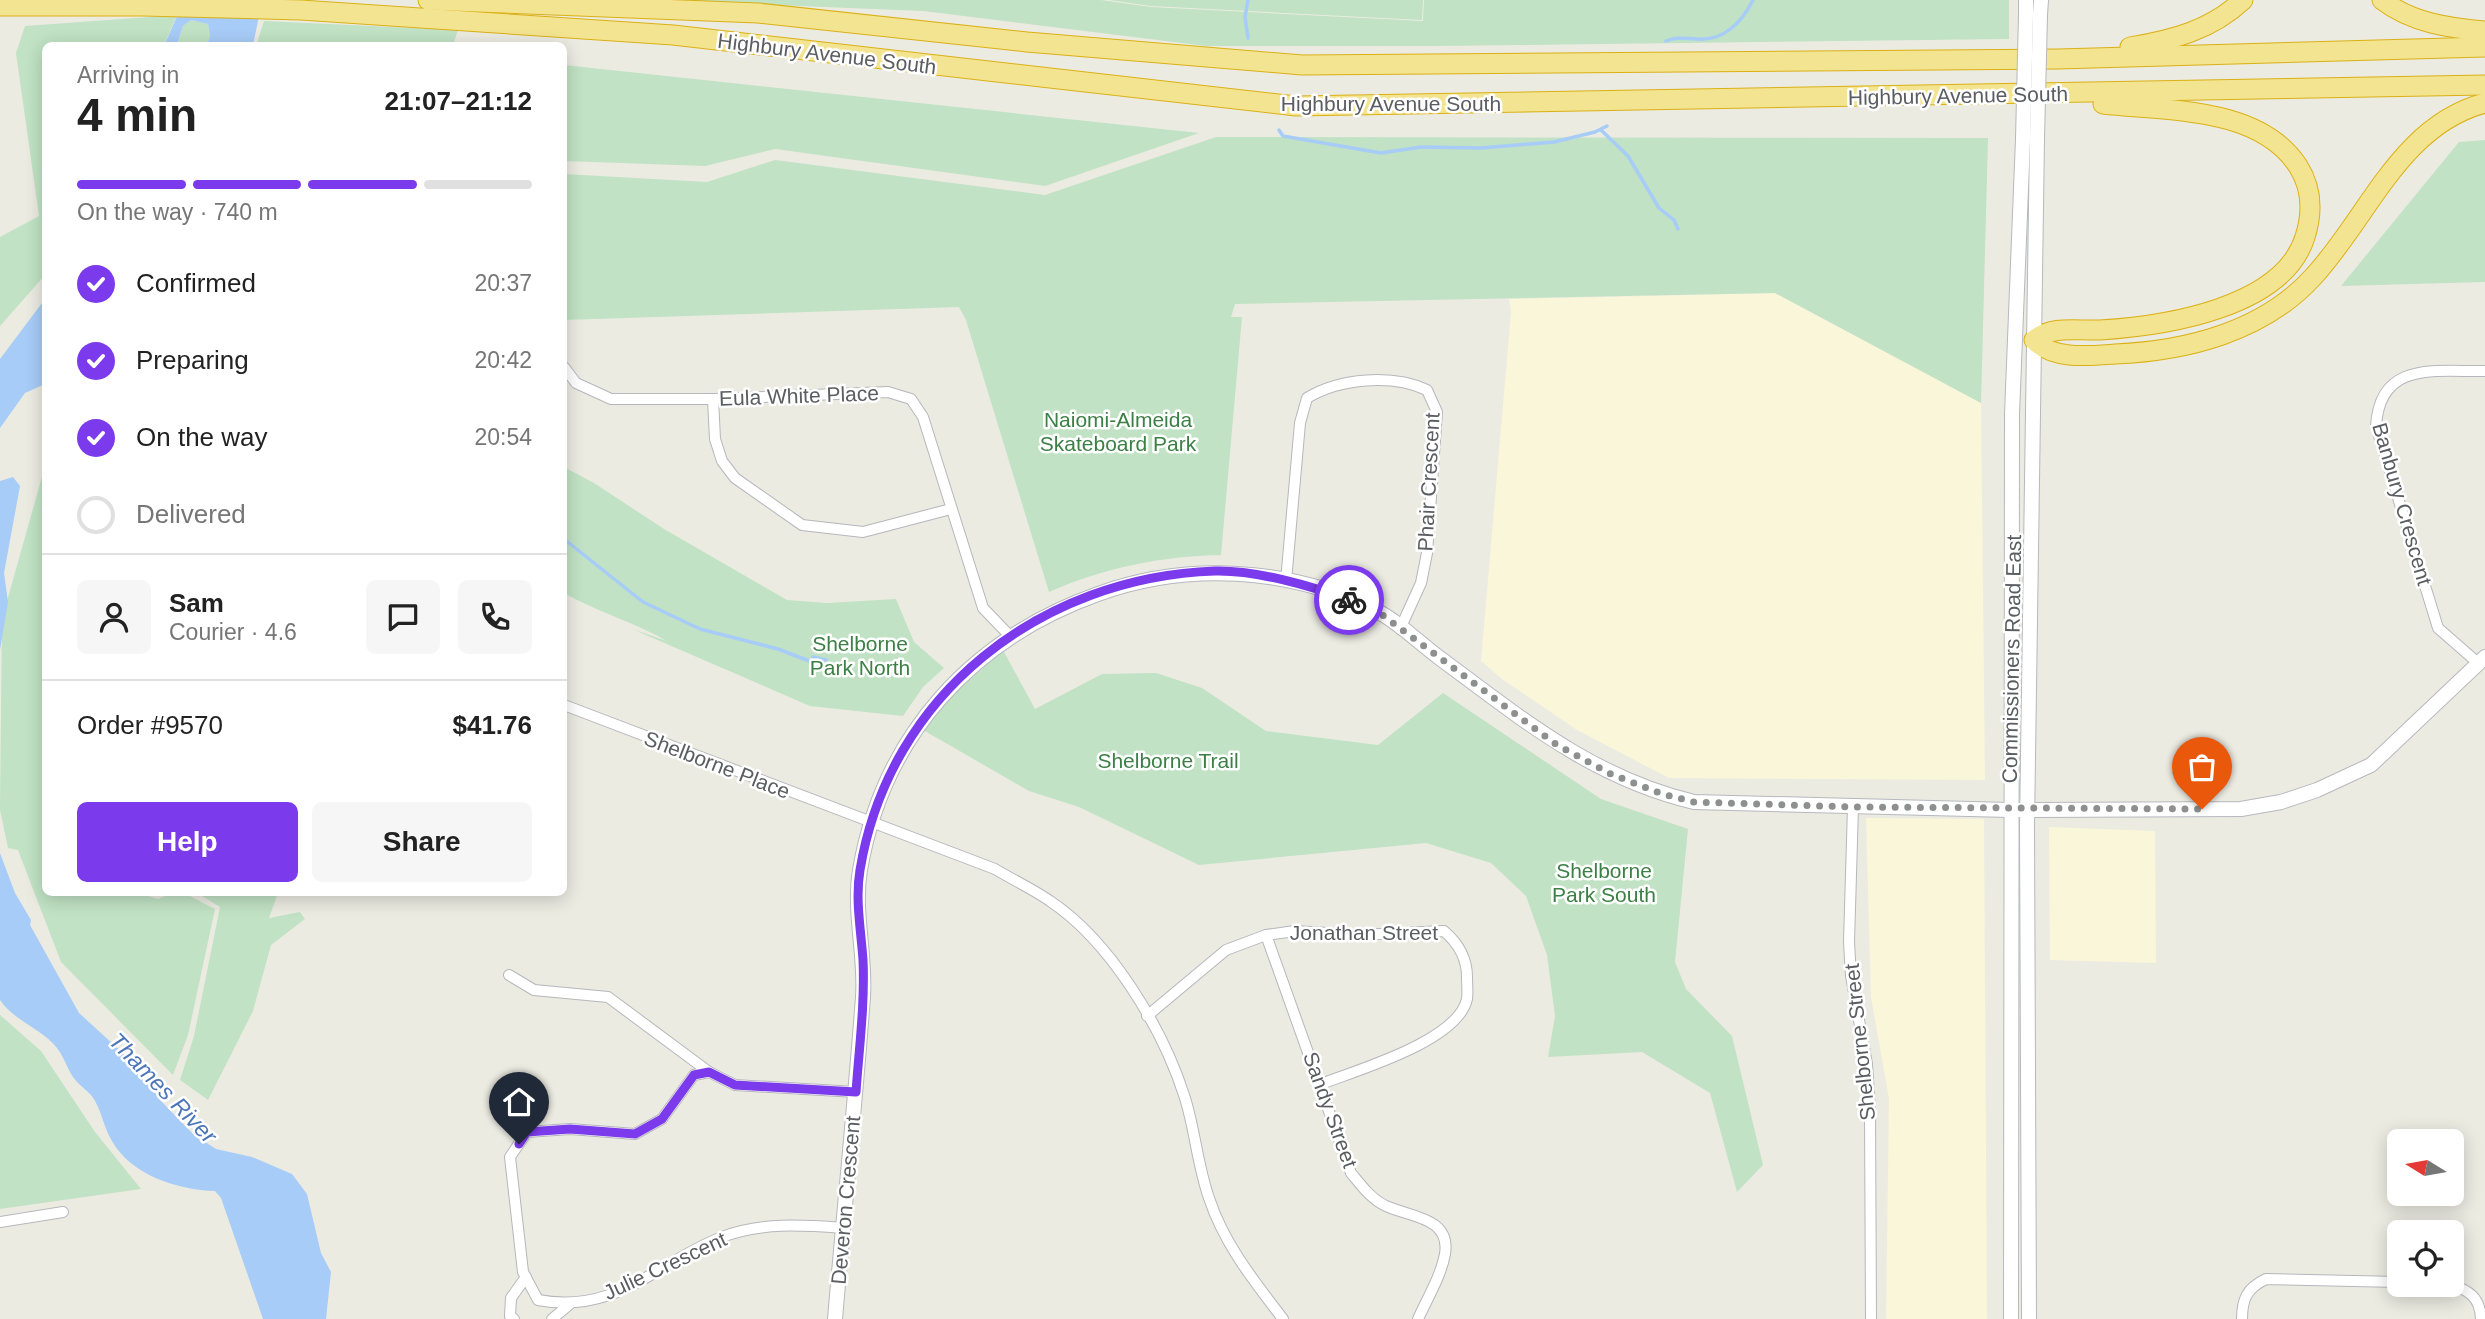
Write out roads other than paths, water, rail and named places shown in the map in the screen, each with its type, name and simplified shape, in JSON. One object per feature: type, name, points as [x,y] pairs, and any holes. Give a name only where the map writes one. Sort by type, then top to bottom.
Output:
[{"type":"highway","name":"Highbury Avenue South","points":[[428,0],[758,13],[1027,42],[1302,65],[2058,58],[2485,47]]},
{"type":"highway","points":[[2058,58],[2175,38],[2216,22],[2243,0]]},
{"type":"highway","points":[[2382,0],[2409,16],[2435,24],[2485,30]]},
{"type":"highway","name":"Highbury Avenue South","points":[[0,6],[301,10],[673,35],[1296,106],[2061,95],[2485,85]]},
{"type":"highway","points":[[2061,95],[2082,102],[2215,117],[2247,125],[2291,156],[2305,179],[2311,211],[2298,256],[2286,272],[2258,291],[2229,304],[2165,321],[2101,330],[2048,330],[2034,340],[2049,353],[2138,353],[2203,342],[2240,328],[2281,305],[2311,279],[2408,151],[2426,132],[2443,121],[2485,103]]},
{"type":"main road","name":"Commissioners Road East","points":[[2029,1319],[2028,809],[2034,340],[2030,139],[2033,7]]},
{"type":"main road","name":"Commissioners Road East","points":[[2011,1319],[2010,810],[2014,341],[2030,139]]},
{"type":"main road","points":[[2014,341],[2034,340]]},
{"type":"main road","name":"Deveron Crescent","points":[[835,1319],[863,994],[858,911],[859,871],[872,824],[892,770],[931,707],[986,652],[1009,635],[1056,608],[1138,579],[1217,571],[1310,586],[1377,611],[1557,745],[1611,774],[1662,794],[1694,802],[2010,810],[2241,809],[2281,802],[2317,790],[2371,765],[2482,660]]},
{"type":"street","name":"Eula White Place","points":[[567,371],[576,383],[611,399],[713,399],[888,392],[911,399],[923,417],[983,608],[1009,635]]},
{"type":"street","name":"Banbury Crescent","points":[[2482,660],[2438,628],[2376,426],[2381,395],[2395,380],[2418,372],[2485,371]]},
{"type":"street","name":"Phair Crescent","points":[[1286,581],[1300,423],[1307,398],[1335,383],[1408,381],[1427,390],[1437,412],[1427,553],[1421,583],[1400,629]]},
{"type":"street","points":[[713,399],[715,439],[722,461],[735,478],[802,525],[863,532],[951,509]]},
{"type":"street","name":"Shelborne Place","points":[[567,706],[872,824]]},
{"type":"street","name":"Shelborne Street","points":[[1853,807],[1849,942],[1851,976],[1867,1064],[1870,1110],[1871,1319]]},
{"type":"street","points":[[872,824],[995,869],[1052,901],[1106,955],[1147,1016],[1184,1095],[1209,1199],[1241,1265],[1277,1316]]},
{"type":"street","name":"Jonathan Street","points":[[1147,1016],[1226,950],[1266,934],[1295,931],[1359,935],[1444,931],[1458,943],[1467,972],[1467,1001],[1452,1023],[1399,1054],[1321,1084]]},
{"type":"street","name":"Sandy Street","points":[[1266,934],[1351,1173],[1368,1194],[1385,1206],[1421,1216],[1438,1227],[1446,1240],[1444,1257],[1418,1319]]},
{"type":"street","points":[[509,975],[534,990],[608,998],[709,1072],[735,1085],[856,1092]]},
{"type":"street","points":[[514,1319],[510,1316],[511,1298],[526,1277],[510,1157],[527,1132],[570,1129],[635,1134],[662,1119],[694,1075],[709,1072]]},
{"type":"street","points":[[0,1222],[63,1212]]},
{"type":"street","name":"Julie Crescent","points":[[526,1277],[538,1300],[570,1304],[609,1296],[722,1237],[784,1223],[844,1228]]},
{"type":"street","points":[[2242,1319],[2242,1302],[2255,1284],[2266,1279],[2387,1282]]},
{"type":"street","points":[[2464,1288],[2479,1302],[2481,1319]]},
{"type":"street","name":"Julie Crescent","points":[[552,1319],[570,1304]]},
{"type":"water","points":[[184,0],[259,16],[254,42],[208,42],[208,24],[191,20],[183,26],[178,42],[166,42]]},
{"type":"water","points":[[42,303],[42,385],[25,393],[0,428],[0,359]]},
{"type":"water","points":[[13,477],[20,486],[4,573],[8,602],[0,650],[0,481]]},
{"type":"water","points":[[0,853],[15,893],[31,920],[30,925],[79,1013],[136,1065],[160,1100],[193,1134],[216,1149],[252,1157],[292,1174],[307,1194],[321,1253],[331,1272],[326,1319],[263,1319],[221,1198],[215,1191],[171,1184],[131,1163],[112,1141],[95,1101],[73,1077],[57,1048],[13,1014],[0,1000]]},
{"type":"waterway","points":[[1248,0],[1245,17],[1248,38]]},
{"type":"waterway","points":[[1666,41],[1716,37],[1738,23],[1753,0]]},
{"type":"waterway","points":[[1279,130],[1283,136],[1381,153],[1421,147],[1481,148],[1554,142],[1595,132],[1607,126]]},
{"type":"waterway","points":[[1601,130],[1628,156],[1659,208],[1674,220],[1678,229]]},
{"type":"waterway","points":[[567,541],[643,602],[700,629],[778,649],[812,662],[813,657],[826,660]]},
{"type":"park label","name":"Naiomi-Almeida Skateboard Park","points":[[1118,432]]},
{"type":"park label","name":"Shelborne Park North","points":[[860,656]]},
{"type":"park label","name":"Shelborne Trail","points":[[1168,761]]},
{"type":"park label","name":"Shelborne Park South","points":[[1604,883]]},
{"type":"water label","name":"Thames River","points":[[163,1088]]}]
